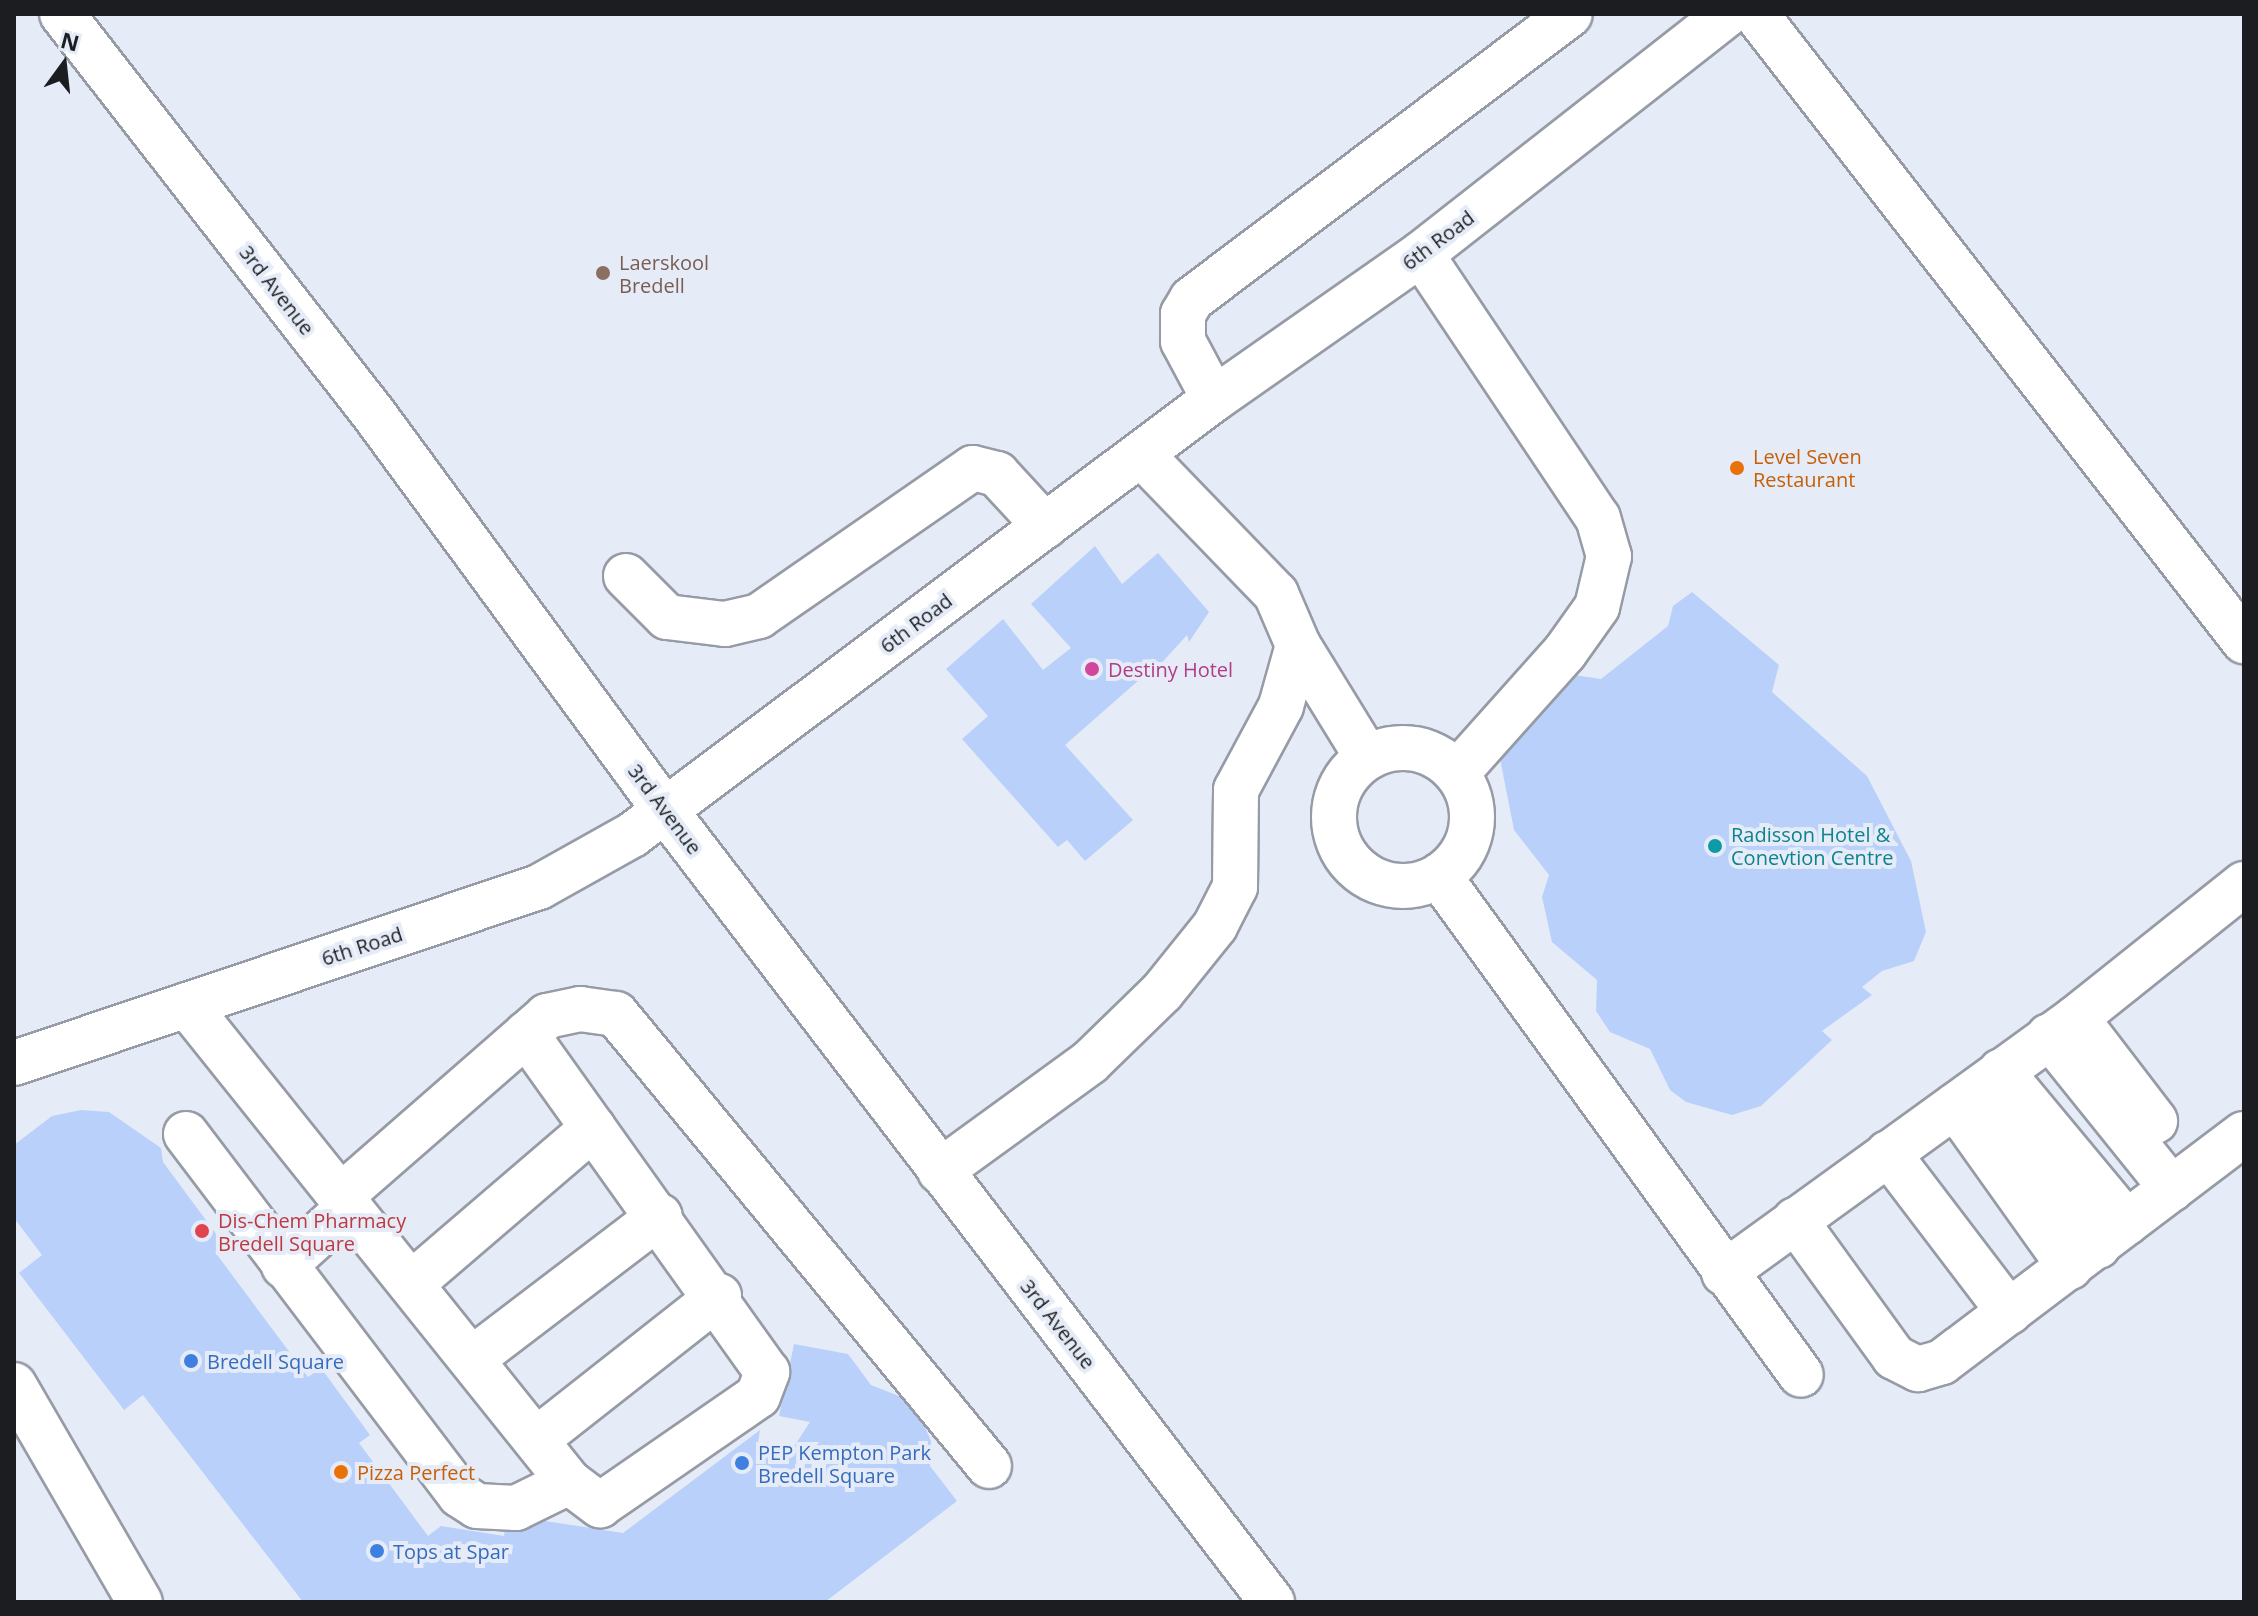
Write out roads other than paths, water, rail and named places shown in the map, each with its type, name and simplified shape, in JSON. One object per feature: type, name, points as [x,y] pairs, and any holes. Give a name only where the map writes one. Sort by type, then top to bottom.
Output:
[{"type":"street","name":"3rd Avenue","points":[[62,14],[373,413],[665,810],[1272,1602]]},
{"type":"street","points":[[1214,399],[1183,341],[1183,314],[1192,299],[1570,14]]},
{"type":"street","name":"6th Road","points":[[14,1063],[539,887],[665,810],[1214,399],[1421,254],[1727,14]]},
{"type":"street","points":[[1756,14],[2244,641]]},
{"type":"street","points":[[1421,254],[1598,518],[1609,556],[1597,607],[1581,630],[1457,773]]},
{"type":"street","points":[[1141,454],[1276,594],[1298,645],[1367,757]]},
{"type":"street","points":[[626,576],[667,617],[725,624],[759,616],[973,468],[997,474],[1045,526]]},
{"type":"street","points":[[940,1171],[1090,1062],[1162,992],[1215,926],[1240,866],[1236,790],[1281,706],[1298,645]]},
{"type":"street","points":[[1425,751],[1457,773],[1467,790],[1471,829],[1439,876],[1381,883],[1339,843],[1338,795],[1367,757],[1425,751]]},
{"type":"street","points":[[1439,876],[1724,1273],[1801,1375]]},
{"type":"street","points":[[1724,1273],[2014,1062],[2244,884]]},
{"type":"street","points":[[187,1005],[569,1482],[588,1502],[609,1503],[758,1396],[767,1372],[762,1355],[526,1034]]},
{"type":"street","points":[[284,1266],[345,1201],[526,1034],[558,1013],[616,1014],[989,1466]]},
{"type":"street","points":[[2014,1062],[2135,1217]]},
{"type":"street","points":[[2014,1062],[2135,1217]]},
{"type":"street","points":[[2014,1062],[2135,1217]]},
{"type":"street","points":[[411,1284],[593,1128]]},
{"type":"street","points":[[186,1134],[460,1495],[477,1506],[516,1508],[569,1482]]},
{"type":"street","points":[[1795,1220],[1894,1357],[1918,1369],[1942,1362],[2244,1134]]},
{"type":"street","points":[[1888,1153],[2009,1312]]},
{"type":"street","points":[[472,1359],[660,1216]]},
{"type":"street","points":[[536,1440],[719,1296]]},
{"type":"street","points":[[14,1385],[140,1602]]},
{"type":"place","name":"Laerskool Bredell","points":[[603,273]]},
{"type":"place","name":"Level Seven Restaurant","points":[[1737,468]]},
{"type":"place","name":"Destiny Hotel","points":[[1092,669]]},
{"type":"place","name":"Radisson Hotel & Conevtion Centre","points":[[1715,846]]},
{"type":"place","name":"Dis-Chem Pharmacy Bredell Square","points":[[202,1231]]},
{"type":"place","name":"Bredell Square","points":[[191,1361]]},
{"type":"place","name":"PEP Kempton Park Bredell Square","points":[[742,1463]]},
{"type":"place","name":"Pizza Perfect","points":[[341,1472]]},
{"type":"place","name":"Tops at Spar","points":[[377,1551]]}]
